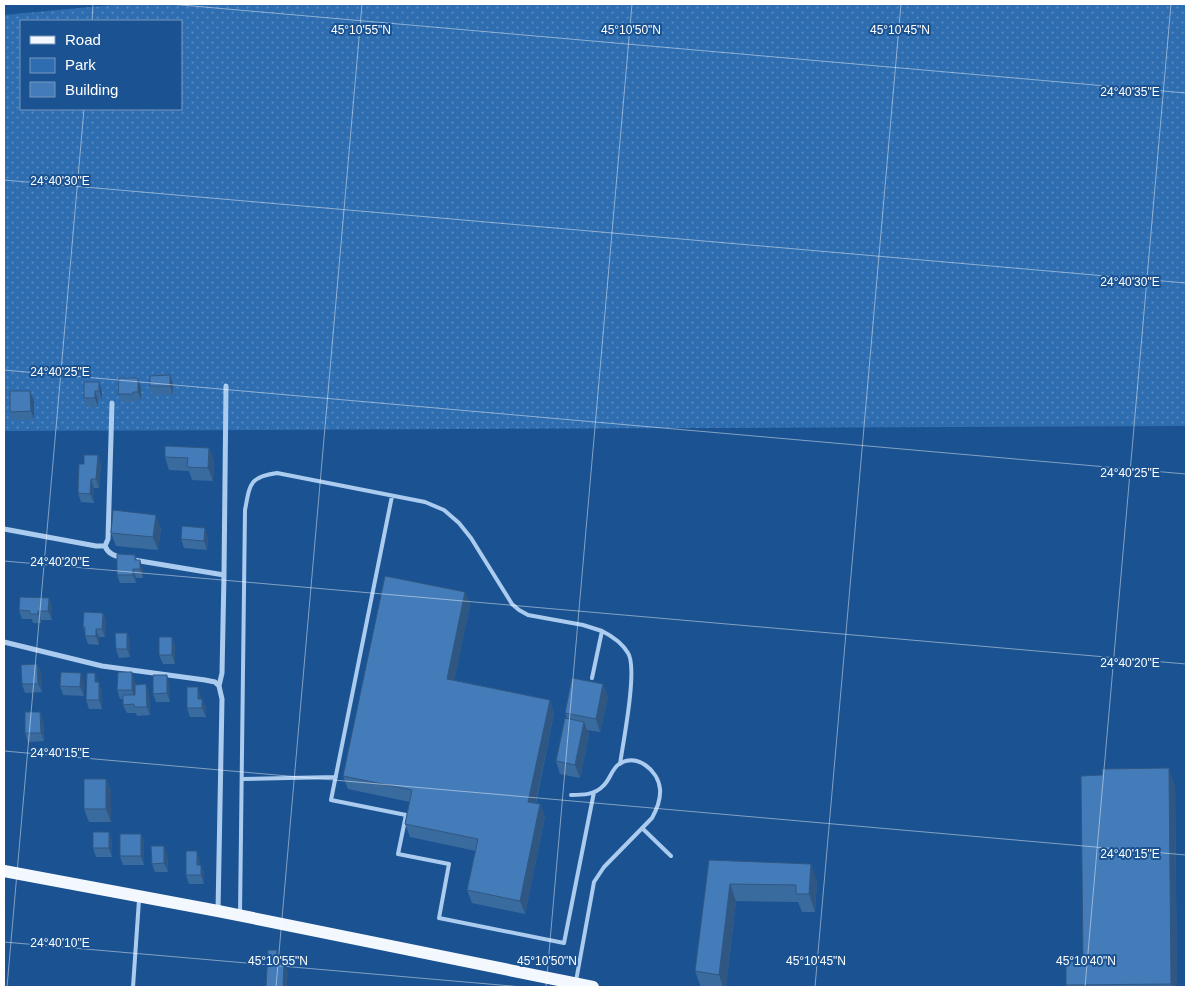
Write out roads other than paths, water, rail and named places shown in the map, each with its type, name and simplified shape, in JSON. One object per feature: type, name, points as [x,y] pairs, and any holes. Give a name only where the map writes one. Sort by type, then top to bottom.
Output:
[{"type":"main road","points":[[4,871],[218,911],[593,987]]},
{"type":"street","points":[[218,911],[226,386]]},
{"type":"street","points":[[105,546],[108,539],[112,403]]},
{"type":"street","points":[[4,529],[105,546]]},
{"type":"street","points":[[105,546],[113,555],[126,559],[224,575]]},
{"type":"street","points":[[4,642],[102,666],[205,680],[215,682],[220,686]]},
{"type":"lane","points":[[240,916],[245,510],[254,480],[262,475],[277,473],[425,502],[444,510],[459,523],[471,538],[512,604],[519,610],[528,615],[583,625],[602,631],[614,638],[629,654],[632,666],[620,764]]},
{"type":"lane","points":[[392,496],[331,800],[406,815],[398,854],[449,864],[439,918],[564,943],[594,792]]},
{"type":"lane","points":[[592,678],[602,631]]},
{"type":"lane","points":[[571,794],[583,796],[594,792],[603,786],[614,768],[628,761],[640,762],[649,766],[656,774],[661,796],[657,810],[604,867],[594,882],[576,984]]},
{"type":"lane","points":[[242,779],[336,777]]},
{"type":"lane","points":[[642,828],[671,856]]},
{"type":"lane","points":[[133,987],[140,897]]}]
